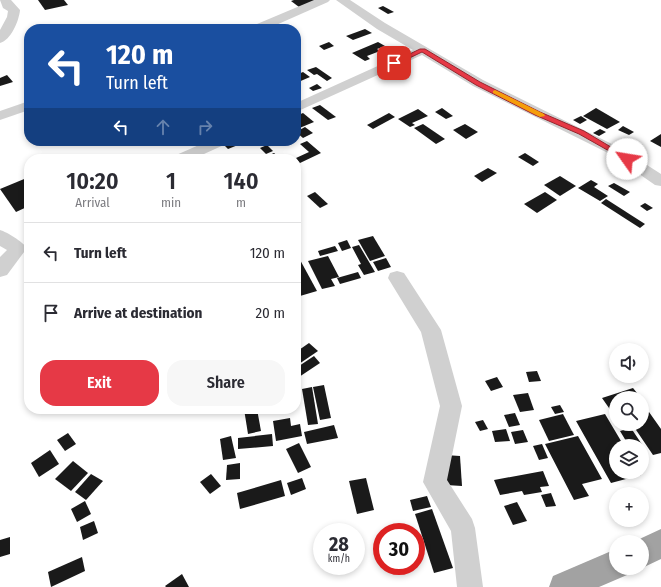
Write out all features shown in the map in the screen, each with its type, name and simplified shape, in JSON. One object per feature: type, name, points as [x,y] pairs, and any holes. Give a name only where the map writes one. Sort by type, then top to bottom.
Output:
[{"type":"highway","points":[[649,550],[661,544]]},
{"type":"highway","points":[[564,587],[609,567]]},
{"type":"street","points":[[0,38],[6,33],[7,28],[14,18],[14,10],[7,5],[5,0]]},
{"type":"street","points":[[268,24],[324,0]]},
{"type":"street","points":[[342,0],[381,26],[478,83],[538,114],[581,132],[617,152],[661,181]]},
{"type":"street","points":[[301,106],[423,50]]},
{"type":"street","points":[[0,116],[24,107]]},
{"type":"street","points":[[191,154],[210,146]]},
{"type":"street","points":[[0,236],[5,241],[24,244]]},
{"type":"street","points":[[0,270],[24,244]]},
{"type":"street","points":[[397,278],[431,330],[451,406],[435,482],[463,528],[470,587]]},
{"type":"building","points":[[38,0],[64,0],[68,5],[45,10]]},
{"type":"building","points":[[317,0],[299,7],[291,1]]},
{"type":"building","points":[[383,6],[394,12],[388,14],[378,8]]},
{"type":"building","points":[[365,29],[372,33],[353,40],[346,36]]},
{"type":"building","points":[[329,42],[334,46],[324,50],[319,46]]},
{"type":"building","points":[[378,42],[385,46],[377,49],[380,51],[367,56],[370,59],[365,61],[352,53]]},
{"type":"building","points":[[316,67],[332,78],[327,81],[317,74],[314,75],[307,70]]},
{"type":"building","points":[[303,72],[310,77],[301,81],[301,73]]},
{"type":"building","points":[[7,75],[13,82],[0,86],[0,78]]},
{"type":"building","points":[[317,84],[322,88],[313,91],[309,88]]},
{"type":"building","points":[[320,105],[336,117],[328,120],[312,108]]},
{"type":"building","points":[[442,108],[453,116],[446,119],[435,112]]},
{"type":"building","points":[[596,108],[620,122],[607,129],[583,116]]},
{"type":"building","points":[[418,109],[428,116],[412,123],[415,125],[410,127],[398,119]]},
{"type":"building","points":[[303,113],[314,122],[301,127],[301,114]]},
{"type":"building","points":[[389,113],[395,117],[373,129],[367,125]]},
{"type":"building","points":[[581,116],[587,120],[580,124],[573,120]]},
{"type":"building","points":[[423,124],[445,139],[436,144],[414,128]]},
{"type":"building","points":[[465,124],[478,132],[466,139],[453,130]]},
{"type":"building","points":[[623,126],[634,132],[629,135],[618,130]]},
{"type":"building","points":[[305,127],[313,133],[303,138],[301,136],[301,129]]},
{"type":"building","points":[[600,129],[606,132],[599,136],[593,133]]},
{"type":"building","points":[[661,134],[661,147],[650,141]]},
{"type":"building","points":[[307,141],[321,153],[301,163],[301,156],[309,152],[301,144]]},
{"type":"building","points":[[225,146],[236,146],[228,149]]},
{"type":"building","points":[[268,146],[273,151],[266,154],[260,148]]},
{"type":"building","points":[[525,153],[539,162],[533,166],[518,157]]},
{"type":"building","points":[[488,168],[497,173],[482,182],[474,176]]},
{"type":"building","points":[[560,176],[576,186],[560,196],[544,185]]},
{"type":"building","points":[[24,179],[24,208],[16,212],[0,189]]},
{"type":"building","points":[[591,180],[598,184],[594,187],[608,196],[600,201],[578,188]]},
{"type":"building","points":[[614,183],[630,192],[624,196],[608,186]]},
{"type":"building","points":[[315,192],[328,204],[320,208],[307,196]]},
{"type":"building","points":[[545,192],[557,200],[537,213],[524,204]]},
{"type":"building","points":[[606,199],[645,224],[640,228],[601,203]]},
{"type":"building","points":[[645,203],[653,208],[647,211],[640,206]]},
{"type":"building","points":[[373,236],[385,256],[370,261],[358,240]]},
{"type":"building","points":[[347,240],[351,248],[342,251],[338,243]]},
{"type":"building","points":[[359,245],[375,272],[364,275],[358,265],[361,264],[352,247]]},
{"type":"building","points":[[335,246],[338,251],[320,256],[318,251]]},
{"type":"building","points":[[328,256],[339,277],[331,279],[335,286],[322,289],[308,261]]},
{"type":"building","points":[[386,258],[391,267],[378,271],[373,262]]},
{"type":"building","points":[[301,262],[317,291],[301,296]]},
{"type":"building","points":[[358,272],[361,278],[340,284],[337,278]]},
{"type":"building","points":[[309,343],[318,351],[301,363],[301,349]]},
{"type":"building","points":[[314,356],[320,363],[301,376],[301,365]]},
{"type":"building","points":[[537,371],[541,381],[529,382],[526,372]]},
{"type":"building","points":[[497,377],[503,387],[491,391],[485,381]]},
{"type":"building","points":[[324,385],[331,418],[320,420],[313,387]]},
{"type":"building","points":[[312,387],[318,424],[308,425],[302,389]]},
{"type":"building","points":[[633,388],[635,391],[624,391]]},
{"type":"building","points":[[528,393],[534,410],[520,412],[513,395]]},
{"type":"building","points":[[609,396],[609,408],[602,398]]},
{"type":"building","points":[[560,405],[564,412],[555,414],[551,407]]},
{"type":"building","points":[[649,412],[661,429],[661,453],[653,455],[649,449],[649,439],[642,439],[637,431],[649,431]]},
{"type":"building","points":[[515,413],[520,425],[509,427],[504,415]]},
{"type":"building","points":[[245,414],[258,414],[261,431],[248,434]]},
{"type":"building","points":[[563,414],[574,435],[549,441],[539,420]]},
{"type":"building","points":[[605,414],[609,421],[609,431],[615,431],[620,439],[609,439],[609,479],[626,479],[611,483],[576,421]]},
{"type":"building","points":[[290,418],[291,426],[300,424],[302,436],[276,441],[273,421]]},
{"type":"building","points":[[483,420],[488,429],[480,431],[475,422]]},
{"type":"building","points":[[334,425],[338,438],[307,444],[304,432]]},
{"type":"building","points":[[506,429],[510,441],[495,442],[492,431]]},
{"type":"building","points":[[523,430],[528,442],[515,444],[511,432]]},
{"type":"building","points":[[620,431],[633,431],[638,439],[625,439]]},
{"type":"building","points":[[68,433],[76,444],[65,451],[57,440]]},
{"type":"building","points":[[272,434],[273,446],[238,449],[238,438]]},
{"type":"building","points":[[231,436],[236,458],[223,460],[220,439]]},
{"type":"building","points":[[578,436],[602,479],[582,484],[589,496],[574,500],[545,444]]},
{"type":"building","points":[[299,443],[311,467],[298,473],[286,449]]},
{"type":"building","points":[[542,444],[548,458],[539,460],[533,446]]},
{"type":"building","points":[[50,450],[59,464],[39,477],[31,463]]},
{"type":"building","points":[[445,455],[460,456],[462,486],[446,485]]},
{"type":"building","points":[[73,461],[88,473],[71,491],[55,479]]},
{"type":"building","points":[[240,463],[240,479],[226,480],[227,465]]},
{"type":"building","points":[[543,471],[549,486],[540,487],[542,492],[524,495],[522,491],[500,495],[494,480]]},
{"type":"building","points":[[91,474],[103,481],[86,500],[75,492]]},
{"type":"building","points":[[211,474],[221,486],[210,494],[200,482]]},
{"type":"building","points":[[302,478],[306,489],[291,495],[287,483]]},
{"type":"building","points":[[366,478],[374,510],[357,514],[349,481]]},
{"type":"building","points":[[281,480],[285,496],[240,509],[237,493]]},
{"type":"building","points":[[551,493],[556,506],[546,507],[541,495]]},
{"type":"building","points":[[427,496],[431,507],[413,511],[410,500]]},
{"type":"building","points":[[85,501],[91,514],[77,522],[71,509]]},
{"type":"building","points":[[517,502],[527,521],[513,525],[504,506]]},
{"type":"building","points":[[432,509],[453,568],[434,573],[425,545],[425,523],[418,523],[415,514]]},
{"type":"building","points":[[94,521],[98,533],[83,540],[80,527]]},
{"type":"building","points":[[10,537],[10,554],[0,557],[0,540]]},
{"type":"building","points":[[82,557],[85,571],[51,587],[48,572]]},
{"type":"building","points":[[182,574],[189,587],[165,586]]},
{"type":"slow traffic","points":[[495,92],[542,116]]},
{"type":"route","points":[[394,63],[423,50],[478,83],[538,114],[581,132],[627,159]]}]
